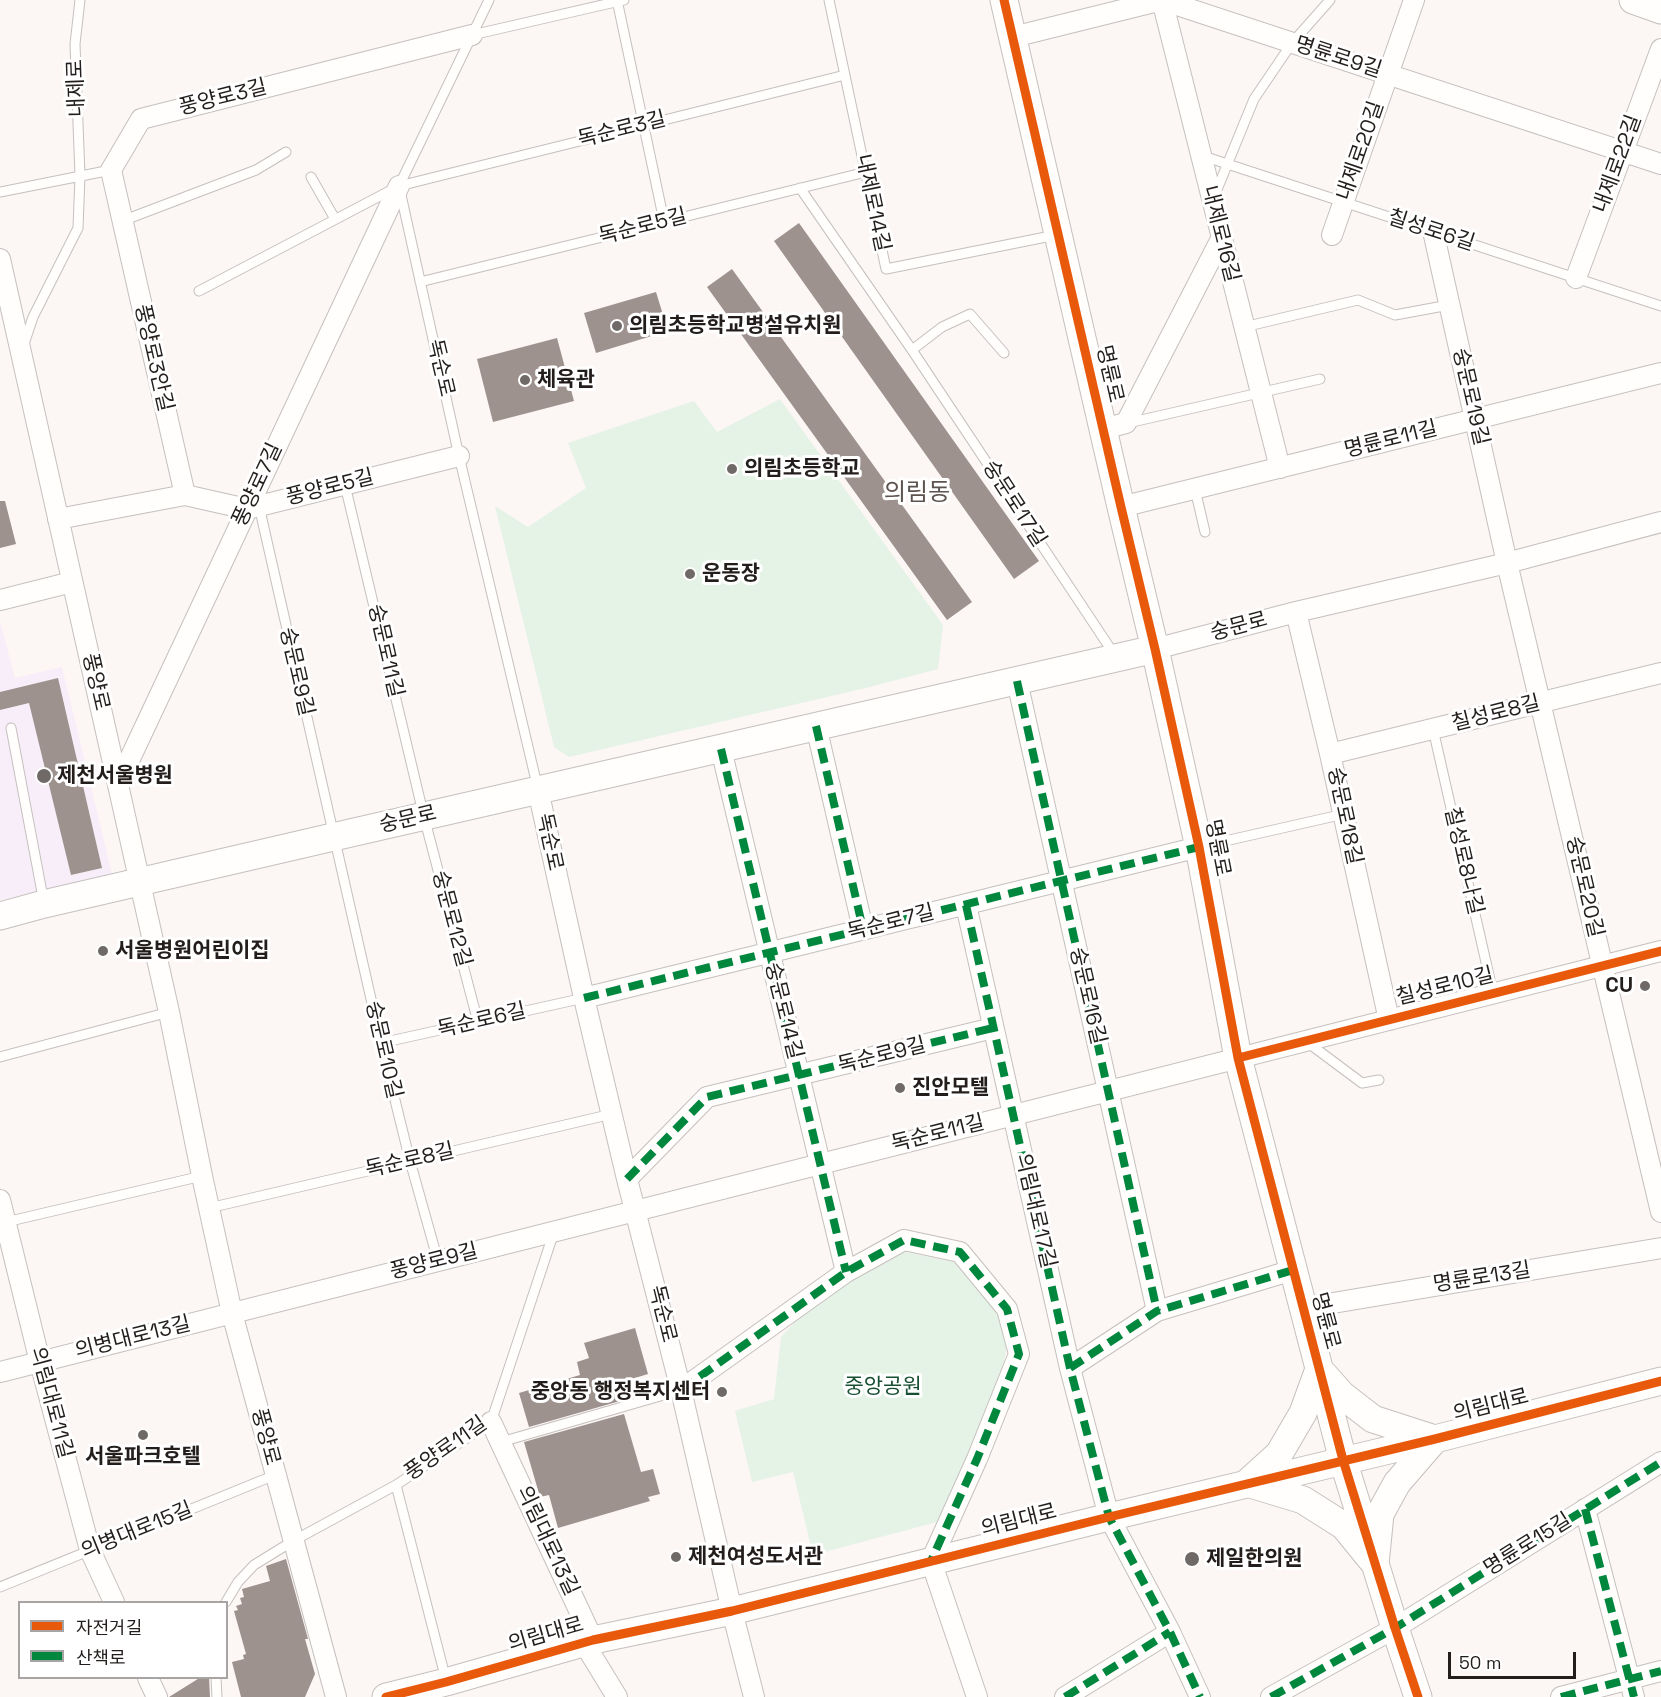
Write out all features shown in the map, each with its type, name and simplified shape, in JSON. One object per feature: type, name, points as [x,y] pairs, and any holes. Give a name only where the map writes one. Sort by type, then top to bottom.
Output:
[{"type":"street","name":"명륜로","points":[[1004,0],[1058,235],[1114,426],[1121,507],[1198,847],[1238,1058],[1343,1460],[1418,1697]]},
{"type":"street","points":[[1013,37],[1161,0]]},
{"type":"street","name":"명륜로9길","points":[[1161,0],[1661,164]]},
{"type":"street","name":"내제로16길","points":[[1161,0],[1280,468]]},
{"type":"street","name":"내제로20길","points":[[1332,235],[1414,0]]},
{"type":"street","points":[[1633,0],[1661,10]]},
{"type":"street","name":"풍양로3길","points":[[111,170],[141,119],[472,35]]},
{"type":"street","name":"내제로22길","points":[[1576,278],[1623,151],[1654,82],[1661,49]]},
{"type":"street","name":"풍양로3안길","points":[[111,170],[185,495]]},
{"type":"street","name":"풍양로7길","points":[[118,784],[253,507],[399,186]]},
{"type":"street","name":"숭문로19길","points":[[1433,231],[1507,563]]},
{"type":"street","name":"명륜로","points":[[1114,426],[1221,239]]},
{"type":"street","name":"풍양로","points":[[0,259],[169,1012],[232,1313],[336,1697]]},
{"type":"street","name":"명륜로11길","points":[[1121,507],[1661,374]]},
{"type":"street","name":"풍양로5길","points":[[58,519],[185,495],[253,507],[459,456]]},
{"type":"street","name":"숭문로","points":[[0,916],[333,837],[1155,649],[1296,612],[1507,563],[1661,522]]},
{"type":"street","name":"숭문로20길","points":[[1507,563],[1661,1212]]},
{"type":"street","points":[[0,600],[72,582]]},
{"type":"street","name":"숭문로18길","points":[[1296,612],[1344,814],[1389,1020]]},
{"type":"street","name":"칠성로8길","points":[[1330,754],[1661,674]]},
{"type":"street","name":"숭문로16길","points":[[1017,681],[1157,1311]]},
{"type":"street","points":[[816,726],[863,929]]},
{"type":"street","name":"숭문로14길","points":[[721,749],[846,1272]]},
{"type":"street","name":"독순로","points":[[538,790],[627,1179],[637,1210],[754,1697]]},
{"type":"street","name":"독순로7길","points":[[584,998],[1198,847]]},
{"type":"street","name":"의림대로17길","points":[[966,904],[1070,1368],[1109,1517],[1170,1632],[1200,1697]]},
{"type":"street","name":"칠성로10길","points":[[1238,1058],[1661,951]]},
{"type":"street","name":"독순로9길","points":[[627,1179],[707,1097],[993,1028]]},
{"type":"street","name":"독순로11길","points":[[637,1210],[1238,1058]]},
{"type":"street","name":"의림대로11길","points":[[0,1200],[90,1550],[114,1601]]},
{"type":"street","name":"풍양로9길","points":[[232,1313],[637,1210]]},
{"type":"street","points":[[681,1390],[846,1272],[904,1240],[960,1252],[1007,1309],[1019,1354],[977,1459],[931,1561],[977,1697]]},
{"type":"street","name":"명륜로13길","points":[[1303,1308],[1661,1248]]},
{"type":"street","points":[[1070,1368],[1157,1311],[1293,1270]]},
{"type":"street","name":"의병대로13길","points":[[0,1372],[232,1313]]},
{"type":"street","points":[[1247,1483],[1279,1454],[1303,1413],[1318,1369],[1342,1395],[1373,1419],[1435,1439],[1397,1483],[1380,1514],[1375,1564]]},
{"type":"street","name":"의림대로","points":[[386,1697],[588,1642],[732,1611],[1247,1483],[1435,1439],[1661,1381]]},
{"type":"street","name":"의림대로13길","points":[[491,1422],[588,1642],[617,1697]]},
{"type":"street","name":"명륜로15길","points":[[1271,1697],[1395,1628],[1661,1462]]},
{"type":"street","points":[[1247,1483],[1302,1500],[1344,1526],[1375,1564]]},
{"type":"street","points":[[1585,1509],[1632,1688]]},
{"type":"street","points":[[1065,1697],[1170,1632]]},
{"type":"street","points":[[1561,1697],[1632,1688],[1661,1671]]},
{"type":"street","points":[[149,1679],[157,1697]]},
{"type":"lane","name":"내제로","points":[[80,0],[75,44],[80,176]]},
{"type":"lane","points":[[399,186],[489,0]]},
{"type":"lane","points":[[472,35],[619,0],[664,221]]},
{"type":"lane","name":"내제로14길","points":[[829,0],[886,269],[1058,235]]},
{"type":"lane","points":[[1212,202],[1254,99],[1292,43],[1330,0]]},
{"type":"lane","name":"독순로3길","points":[[199,291],[399,186],[845,75]]},
{"type":"lane","points":[[122,222],[256,170],[286,152]]},
{"type":"lane","name":"칠성로6길","points":[[1200,156],[1661,306]]},
{"type":"lane","points":[[0,192],[111,170]]},
{"type":"lane","name":"독순로5길","points":[[420,282],[866,172]]},
{"type":"lane","points":[[21,352],[33,317],[78,228],[80,176]]},
{"type":"lane","points":[[311,177],[335,219]]},
{"type":"lane","name":"독순로","points":[[399,186],[459,456],[538,790]]},
{"type":"lane","name":"숭문로17길","points":[[800,188],[912,350],[1116,658]]},
{"type":"lane","points":[[1244,327],[1358,300],[1395,315],[1449,304]]},
{"type":"lane","points":[[912,350],[942,327],[970,314],[1004,352]]},
{"type":"lane","points":[[1114,426],[1320,379]]},
{"type":"lane","name":"숭문로11길","points":[[345,484],[424,817]]},
{"type":"lane","points":[[1195,489],[1205,532]]},
{"type":"lane","name":"숭문로9길","points":[[253,507],[333,837]]},
{"type":"lane","points":[[11,728],[44,904]]},
{"type":"lane","name":"칠성로8나길","points":[[1433,729],[1493,993]]},
{"type":"lane","points":[[1198,847],[1344,814]]},
{"type":"lane","name":"숭문로12길","points":[[424,817],[478,1022]]},
{"type":"lane","name":"숭문로10길","points":[[333,837],[410,1161],[438,1261]]},
{"type":"lane","name":"독순로6길","points":[[381,1043],[584,998]]},
{"type":"lane","points":[[0,1058],[169,1012]]},
{"type":"lane","points":[[1305,1041],[1362,1083],[1379,1080]]},
{"type":"lane","name":"독순로8길","points":[[209,1208],[612,1114]]},
{"type":"lane","points":[[6,1222],[202,1176]]},
{"type":"lane","name":"풍양로11길","points":[[226,1601],[247,1571],[293,1541],[396,1485],[491,1422],[554,1232]]},
{"type":"lane","points":[[501,1442],[681,1390]]},
{"type":"lane","name":"의병대로15길","points":[[0,1587],[275,1475]]},
{"type":"lane","points":[[396,1485],[446,1682]]},
{"type":"lane","points":[[216,1679],[217,1697]]},
{"type":"shaded area","name":"제천서울병원","points":[[0,621],[15,678],[62,667],[112,874],[0,900]]},
{"type":"green space","points":[[780,399],[943,625],[938,669],[569,757],[554,747],[495,506],[528,527],[586,488],[568,443],[694,401],[717,432]]},
{"type":"green space","name":"중앙공원","points":[[905,1252],[963,1264],[998,1310],[1007,1346],[997,1396],[937,1522],[813,1555],[793,1472],[752,1482],[735,1411],[774,1399],[781,1337],[813,1302]]},
{"type":"building","points":[[799,223],[1039,561],[1014,579],[774,241]]},
{"type":"building","points":[[732,269],[972,602],[947,620],[707,287]]},
{"type":"building","points":[[656,292],[668,331],[596,353],[584,313]]},
{"type":"building","name":"체육관","points":[[557,338],[574,401],[493,422],[477,359]]},
{"type":"building","points":[[0,501],[5,501],[16,544],[0,548]]},
{"type":"building","points":[[58,678],[102,868],[71,875],[29,703],[0,710],[0,692]]},
{"type":"building","points":[[635,1328],[648,1374],[615,1384],[620,1401],[529,1427],[519,1393],[580,1375],[577,1362],[589,1358],[584,1343]]},
{"type":"building","points":[[624,1414],[641,1472],[653,1469],[660,1494],[648,1497],[650,1501],[558,1528],[549,1495],[540,1497],[524,1442]]},
{"type":"building","points":[[286,1559],[315,1674],[305,1697],[241,1697],[232,1662],[244,1659],[243,1655],[246,1654],[234,1611],[238,1610],[236,1606],[242,1604],[240,1598],[244,1597],[242,1589],[270,1581],[266,1566]]},
{"type":"building","points":[[198,1679],[209,1679],[210,1697],[169,1697]]},
{"type":"marked path","points":[[1017,681],[1157,1311]]},
{"type":"marked path","points":[[816,726],[863,929]]},
{"type":"marked path","points":[[721,749],[846,1272]]},
{"type":"marked path","points":[[584,998],[1199,847]]},
{"type":"marked path","points":[[966,905],[1070,1368],[1109,1517],[1170,1632],[1200,1697]]},
{"type":"marked path","points":[[627,1179],[707,1097],[993,1028]]},
{"type":"marked path","points":[[681,1390],[846,1272],[904,1240],[960,1252],[1007,1309],[1019,1354],[977,1459],[931,1561]]},
{"type":"marked path","points":[[1070,1368],[1157,1311],[1293,1270]]},
{"type":"marked path","points":[[1271,1697],[1395,1628],[1661,1462]]},
{"type":"marked path","points":[[1585,1509],[1634,1697]]},
{"type":"marked path","points":[[1065,1697],[1170,1632]]},
{"type":"marked path","points":[[1561,1697],[1661,1671]]},
{"type":"cycle path","points":[[1004,0],[1199,847],[1238,1058],[1343,1460],[1418,1697]]},
{"type":"cycle path","points":[[1238,1058],[1661,951]]},
{"type":"cycle path","points":[[386,1697],[593,1640],[732,1611],[1435,1439],[1661,1381]]},
{"type":"place","name":"의림초등학교병설유치원","points":[[617,326]]},
{"type":"place","name":"체육관","points":[[525,380]]},
{"type":"place","name":"의림초등학교","points":[[732,469]]},
{"type":"place","name":"운동장","points":[[690,574]]},
{"type":"place","name":"제천서울병원","points":[[44,776]]},
{"type":"place","name":"서울병원어린이집","points":[[103,951]]},
{"type":"place","name":"CU","points":[[1645,986]]},
{"type":"place","name":"진안모텔","points":[[900,1088]]},
{"type":"place","name":"중앙동 행정복지센터","points":[[722,1392]]},
{"type":"place","name":"서울파크호텔","points":[[143,1435]]},
{"type":"place","name":"제천여성도서관","points":[[676,1557]]},
{"type":"place","name":"제일한의원","points":[[1192,1559]]},
{"type":"district","name":"의림동","points":[[917,493]]}]
